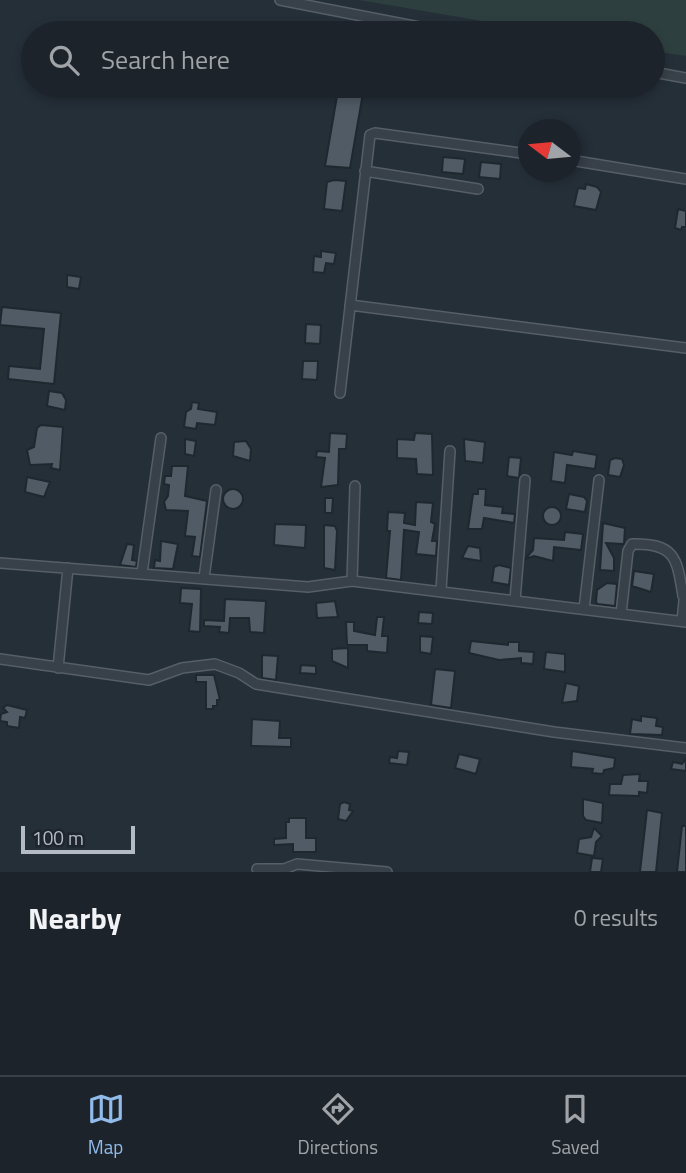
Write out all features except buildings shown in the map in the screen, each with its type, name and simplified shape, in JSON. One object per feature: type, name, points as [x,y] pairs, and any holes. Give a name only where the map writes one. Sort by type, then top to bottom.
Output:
[{"type":"street","points":[[280,0],[388,21]]},
{"type":"street","points":[[665,74],[686,78]]},
{"type":"street","points":[[340,393],[368,138],[372,133],[518,153]]},
{"type":"street","points":[[581,162],[686,178]]},
{"type":"street","points":[[365,171],[478,189]]},
{"type":"street","points":[[350,305],[686,348]]},
{"type":"street","points":[[142,573],[160,438]]},
{"type":"street","points":[[441,590],[450,451]]},
{"type":"street","points":[[515,600],[525,480]]},
{"type":"street","points":[[584,610],[599,480]]},
{"type":"street","points":[[352,580],[355,486]]},
{"type":"street","points":[[204,578],[216,489]]},
{"type":"street","points":[[0,563],[309,587],[352,580],[584,610],[684,621],[684,592],[677,559],[673,554],[654,545],[632,544],[628,551],[621,614]]},
{"type":"street","points":[[58,668],[68,568]]},
{"type":"street","points":[[0,659],[149,680],[182,667],[215,664],[239,673],[256,684],[554,732],[686,748]]},
{"type":"street","points":[[257,869],[284,869],[297,863],[387,872]]},
{"type":"shaded area","points":[[359,0],[686,0],[686,56],[665,53],[665,21],[482,21]]}]
